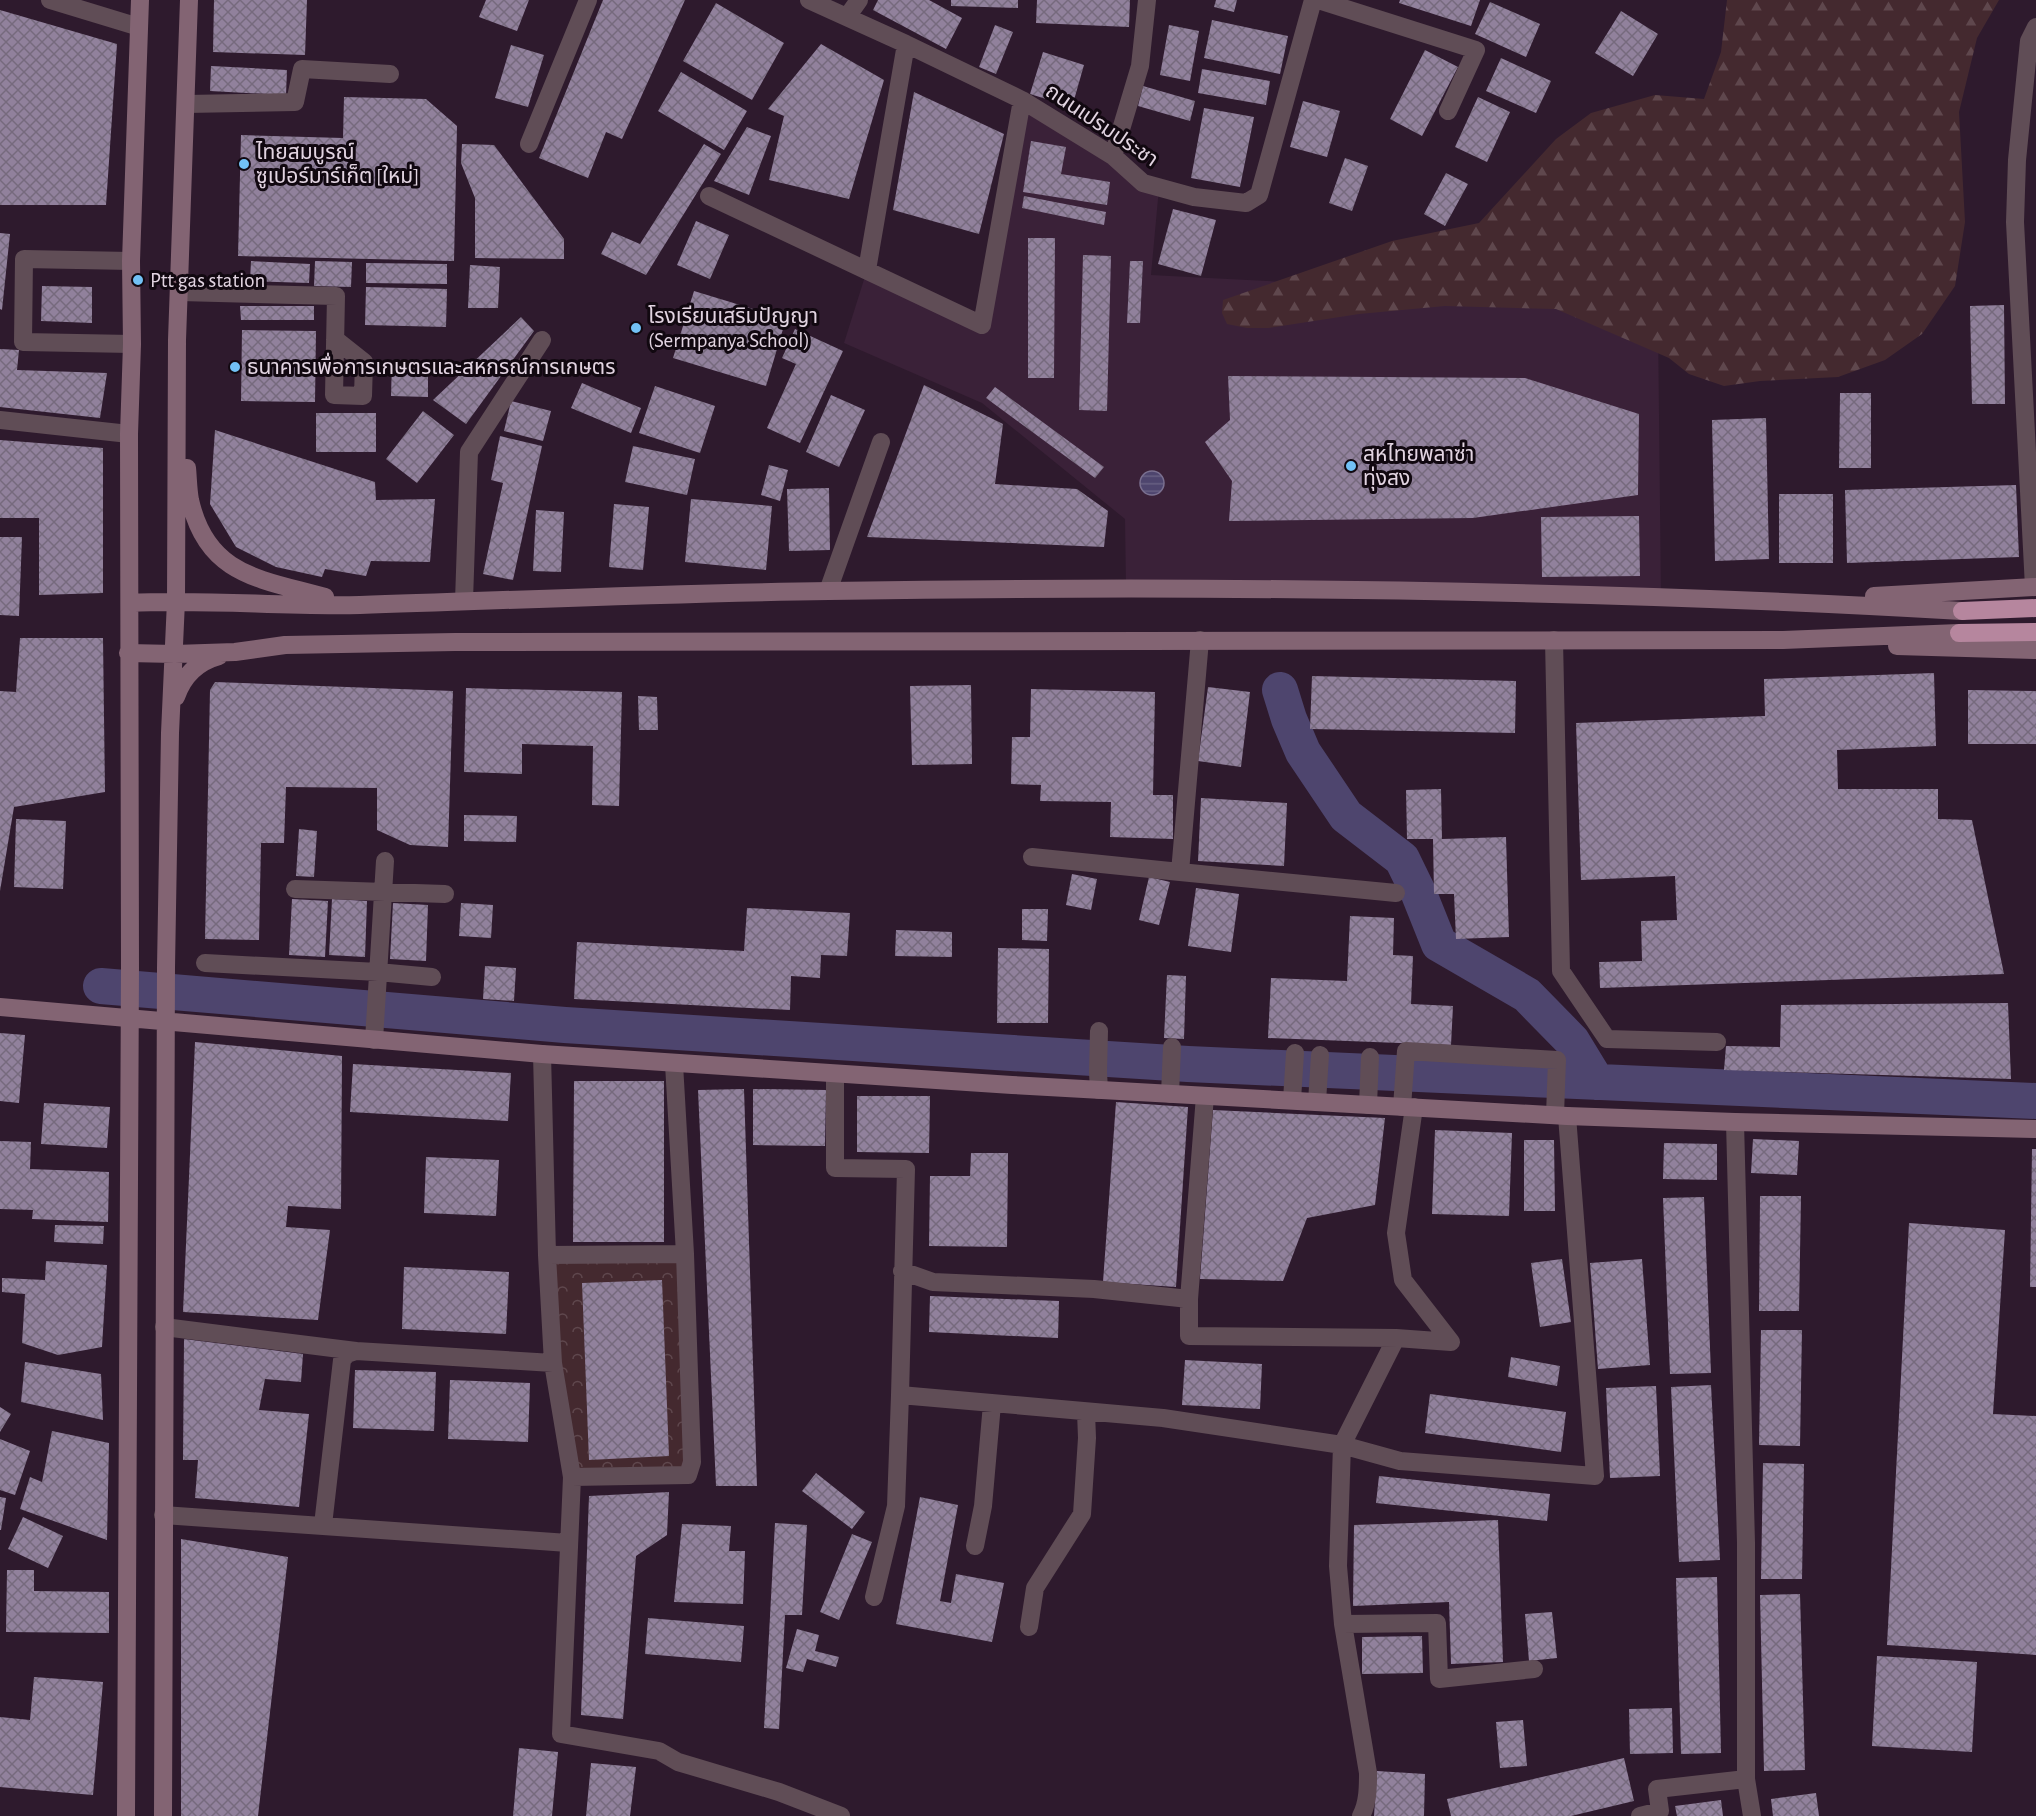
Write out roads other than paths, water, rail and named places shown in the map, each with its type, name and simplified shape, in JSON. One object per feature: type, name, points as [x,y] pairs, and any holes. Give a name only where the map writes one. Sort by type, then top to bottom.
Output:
[{"type":"highway","points":[[1962,611],[2036,608]]},
{"type":"highway","points":[[1959,633],[2036,632]]},
{"type":"main road","points":[[126,1816],[130,967],[129,434],[132,344],[131,261],[140,0]]},
{"type":"main road","points":[[163,1816],[165,1014],[170,733],[176,601],[177,340],[189,0]]},
{"type":"main road","points":[[177,340],[190,498],[199,528],[208,545],[232,567],[256,578],[352,605]]},
{"type":"main road","points":[[1791,601],[2035,587]]},
{"type":"main road","points":[[130,603],[176,601],[352,605],[828,591],[1234,589],[1518,592],[1791,601],[1962,611]]},
{"type":"main road","points":[[128,653],[235,652],[285,645],[454,642],[1783,640],[1959,633]]},
{"type":"main road","points":[[1783,640],[1954,649],[2036,650]]},
{"type":"main road","points":[[170,733],[174,704],[179,688],[187,676],[196,666],[208,659],[235,652]]},
{"type":"main road","points":[[0,1007],[128,1010],[374,1034],[542,1054],[835,1074],[1098,1081],[1170,1094],[1559,1115],[1735,1122],[2036,1129]]},
{"type":"street","points":[[50,0],[139,27]]},
{"type":"street","points":[[529,144],[588,0]]},
{"type":"street","name":"ถนนเปรมประชา","points":[[809,0],[1022,100],[1113,156],[1143,183],[1194,197],[1246,203],[1258,195],[1313,0]]},
{"type":"street","points":[[847,17],[860,0]]},
{"type":"street","points":[[1113,156],[1140,66],[1147,0]]},
{"type":"street","points":[[1318,0],[1476,50],[1448,111]]},
{"type":"street","points":[[2034,37],[2017,160],[2015,222],[2035,587]]},
{"type":"street","points":[[867,270],[906,44]]},
{"type":"street","points":[[186,104],[295,102],[302,69],[390,74]]},
{"type":"street","points":[[709,196],[982,325],[1022,100]]},
{"type":"street","points":[[131,261],[24,259],[23,342],[132,344]]},
{"type":"street","points":[[180,292],[336,296],[335,339]]},
{"type":"street","points":[[464,601],[470,452],[543,340]]},
{"type":"street","points":[[0,420],[129,434]]},
{"type":"street","points":[[828,591],[881,442]]},
{"type":"street","points":[[1180,872],[1200,640]]},
{"type":"street","points":[[1554,640],[1561,971],[1606,1039],[1717,1042]]},
{"type":"street","points":[[1032,857],[1396,892]]},
{"type":"street","points":[[374,1034],[385,861]]},
{"type":"street","points":[[295,889],[445,894]]},
{"type":"street","points":[[205,963],[432,977]]},
{"type":"street","points":[[1098,1081],[1100,1031]]},
{"type":"street","points":[[1170,1094],[1172,1047]]},
{"type":"street","points":[[900,1395],[1163,1418],[1342,1445],[1400,1461],[1595,1476],[1559,1115],[1557,1060],[1406,1051],[1406,1106],[1396,1233],[1403,1280],[1451,1342],[1396,1338],[1189,1336],[1189,1299],[1204,1096]]},
{"type":"street","points":[[1292,1100],[1295,1053]]},
{"type":"street","points":[[542,1054],[547,1255],[553,1363],[572,1477],[561,1734],[659,1751],[678,1762],[779,1792],[841,1816]]},
{"type":"street","points":[[1317,1101],[1320,1055]]},
{"type":"street","points":[[1368,1104],[1370,1058]]},
{"type":"street","points":[[572,1477],[688,1475],[692,1462],[685,1254],[674,1064]]},
{"type":"street","points":[[835,1074],[835,1168],[906,1169],[896,1506],[874,1597]]},
{"type":"street","points":[[1735,1122],[1746,1543],[1746,1779],[1752,1816]]},
{"type":"street","points":[[547,1255],[685,1254]]},
{"type":"street","points":[[902,1271],[933,1282],[1094,1290],[1189,1299]]},
{"type":"street","points":[[164,1328],[356,1351],[553,1363]]},
{"type":"street","points":[[1361,1816],[1367,1793],[1368,1773],[1342,1624],[1338,1566],[1342,1445],[1396,1338]]},
{"type":"street","points":[[323,1525],[342,1360],[347,1354],[356,1351]]},
{"type":"street","points":[[975,1546],[983,1506],[992,1404]]},
{"type":"street","points":[[1029,1627],[1035,1588],[1082,1514],[1087,1438],[1086,1412]]},
{"type":"street","points":[[163,1515],[568,1543]]},
{"type":"street","points":[[1342,1624],[1437,1623],[1439,1678],[1534,1669]]},
{"type":"street","points":[[1640,1816],[1660,1814],[1657,1790],[1746,1779]]},
{"type":"waterway","points":[[1280,690],[1303,752],[1346,816],[1402,859],[1439,944],[1527,995],[1572,1041],[1597,1082]]},
{"type":"waterway","points":[[101,986],[565,1025],[1188,1064],[2036,1101]]},
{"type":"place","name":"ไทยสมบูรณ์ ซูเปอร์มาร์เก็ต [ใหม่]","points":[[244,164]]},
{"type":"place","name":"Ptt gas station","points":[[138,280]]},
{"type":"place","name":"โรงเรียนเสริมปัญญา (Sermpanya School)","points":[[636,328]]},
{"type":"place","name":"ธนาคารเพื่อการเกษตรและสหกรณ์การเกษตร","points":[[235,367]]},
{"type":"place","name":"สหไทยพลาซ่า ทุ่งสง","points":[[1351,466]]}]
